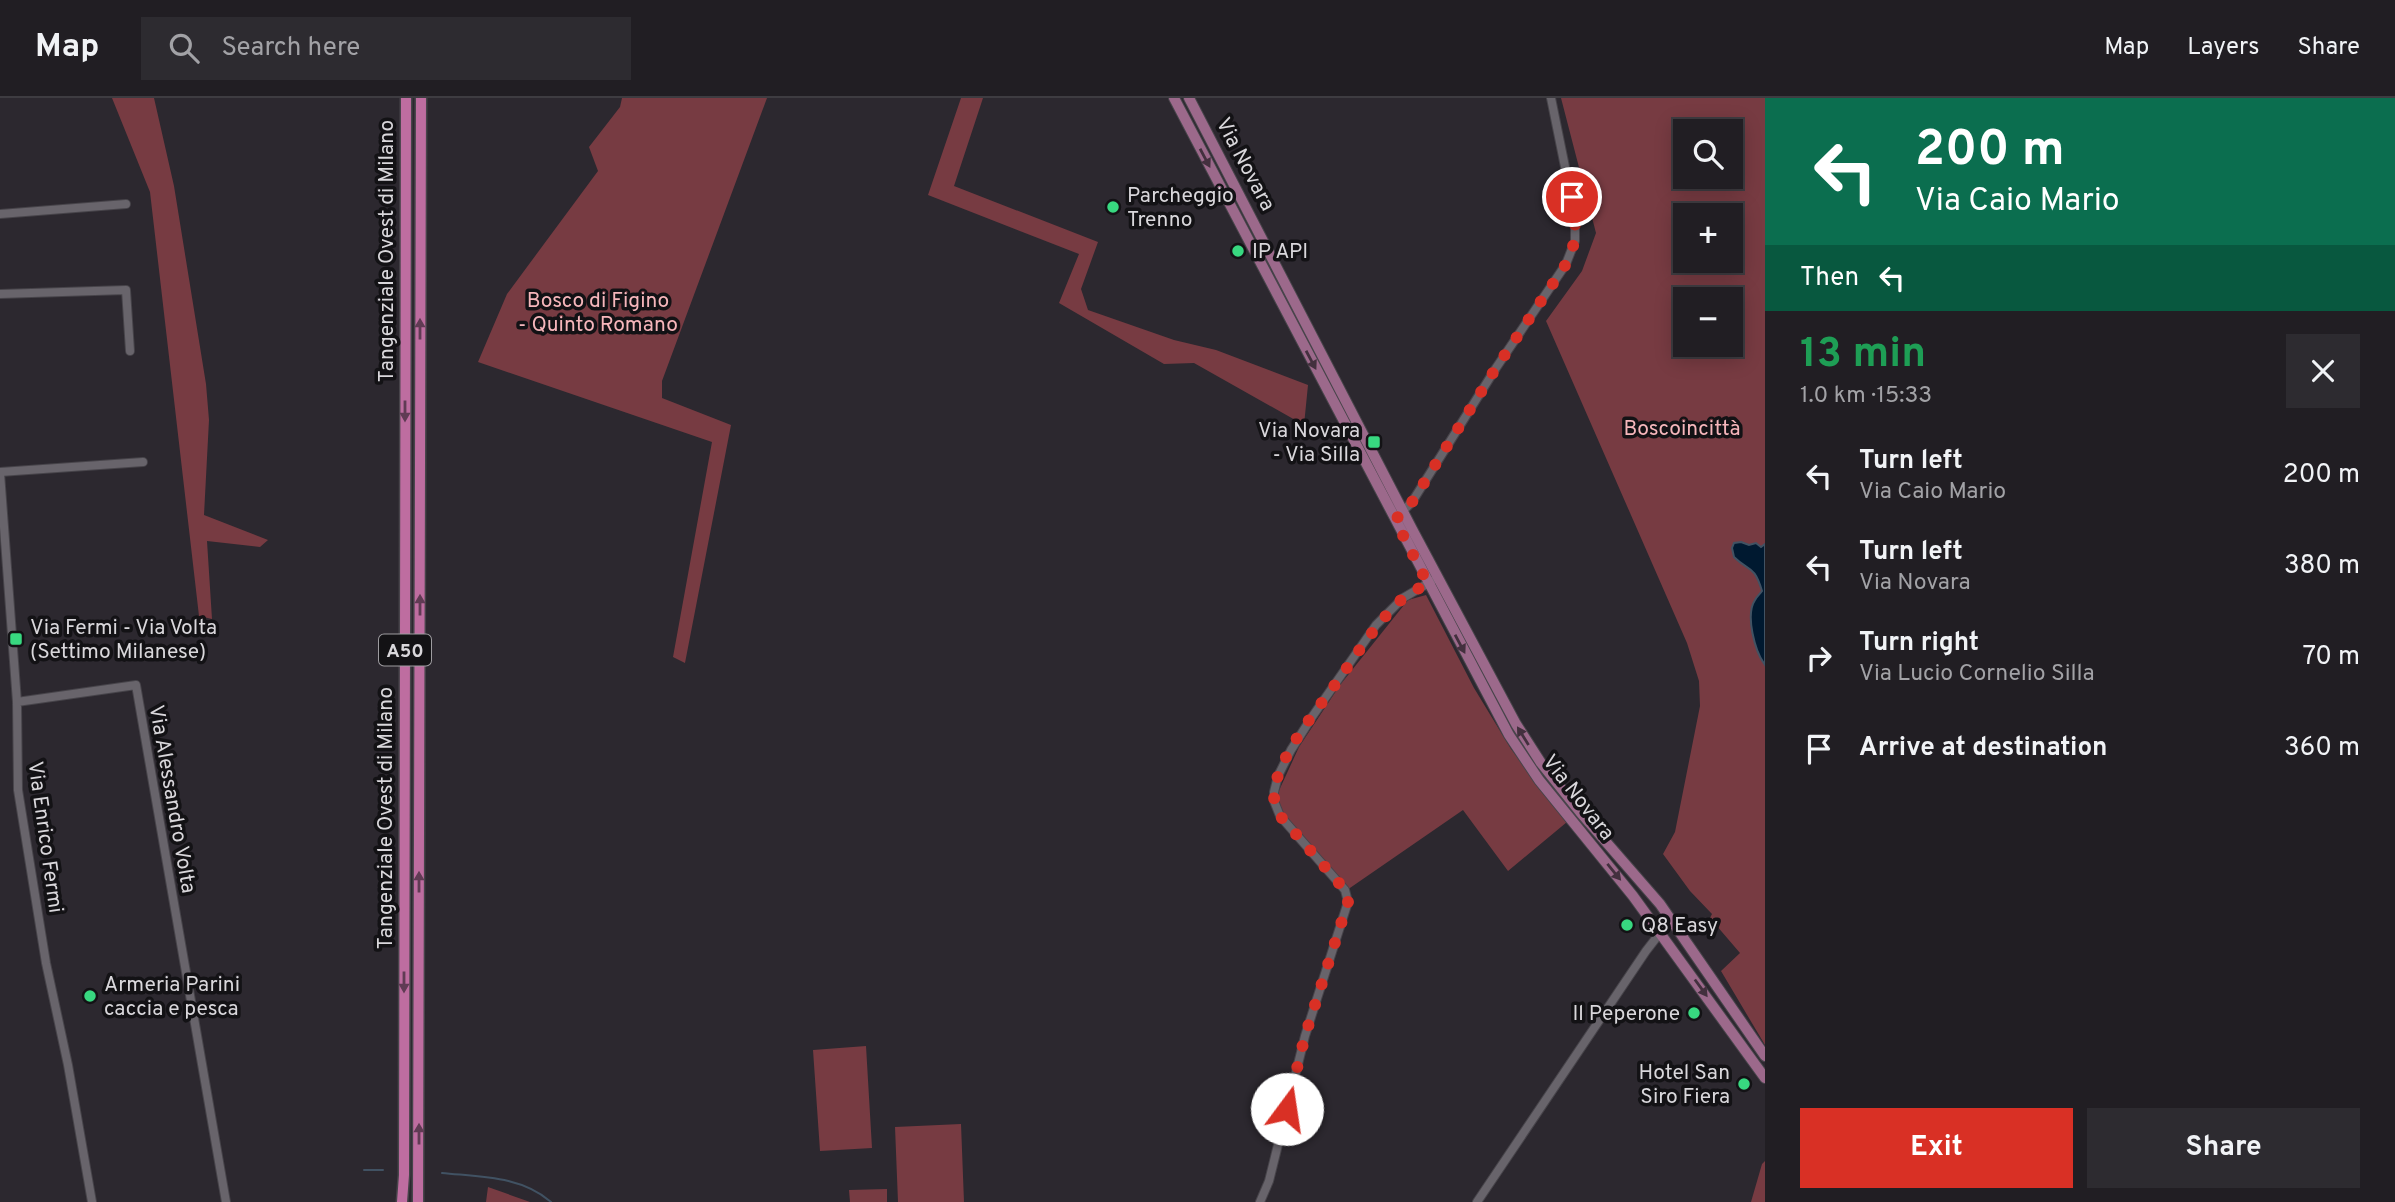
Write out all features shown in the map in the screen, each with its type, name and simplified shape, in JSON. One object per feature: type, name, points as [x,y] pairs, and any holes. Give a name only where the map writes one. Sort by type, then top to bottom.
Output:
[{"type":"highway","name":"Tangenziale Ovest di Milano","points":[[402,1202],[405,98]]},
{"type":"highway","name":"Tangenziale Ovest di Milano","points":[[418,1202],[421,98]]},
{"type":"main road","name":"Via Novara","points":[[1174,98],[1509,735],[1539,779],[1660,933],[1765,1078]]},
{"type":"main road","name":"Via Novara","points":[[1189,98],[1516,724],[1541,763],[1651,894],[1765,1056]]},
{"type":"main road","points":[[1660,933],[1672,923]]},
{"type":"street","points":[[1395,520],[1412,502],[1496,368],[1566,264],[1575,241],[1575,216],[1551,99]]},
{"type":"street","points":[[0,214],[126,204]]},
{"type":"street","points":[[0,294],[126,290],[130,351]]},
{"type":"street","points":[[0,473],[143,462]]},
{"type":"street","name":"Via Enrico Fermi","points":[[0,473],[4,589],[17,702],[18,790],[46,963],[68,1065],[92,1202]]},
{"type":"street","points":[[1260,1201],[1269,1181],[1305,1036],[1348,902],[1345,890],[1280,816],[1274,801],[1278,776],[1291,750],[1376,625],[1402,598],[1439,577]]},
{"type":"street","name":"Via Alessandro Volta","points":[[17,702],[136,685],[226,1202]]},
{"type":"street","points":[[1476,1202],[1660,933]]},
{"type":"green space","points":[[112,98],[154,98],[174,186],[206,384],[209,420],[204,515],[268,540],[260,547],[207,541],[212,619],[199,616],[150,192]]},
{"type":"green space","name":"Bosco di Figino - Quinto Romano","points":[[622,98],[767,98],[662,381],[662,398],[731,425],[685,663],[673,657],[712,442],[478,362],[507,294],[598,171],[589,147],[620,107]]},
{"type":"green space","points":[[961,98],[983,98],[954,186],[1098,242],[1081,289],[1088,310],[1174,340],[1216,350],[1308,385],[1304,425],[1194,363],[1164,364],[1059,303],[1079,254],[928,195]]},
{"type":"green space","name":"Boscoincittà","points":[[1561,98],[1765,98],[1765,1045],[1721,971],[1740,953],[1710,918],[1712,914],[1690,891],[1663,854],[1675,832],[1700,706],[1699,681],[1687,643],[1546,321],[1582,271],[1596,233]]},
{"type":"green space","points":[[1426,595],[1474,688],[1511,749],[1567,822],[1508,871],[1463,810],[1347,890],[1281,811],[1276,797],[1299,747],[1340,685],[1408,600]]},
{"type":"green space","points":[[866,1046],[872,1148],[820,1151],[813,1050]]},
{"type":"green space","points":[[961,1124],[964,1202],[898,1202],[895,1127]]},
{"type":"green space","points":[[1765,1161],[1765,1202],[1751,1202],[1762,1164]]},
{"type":"green space","points":[[488,1187],[530,1202],[486,1202]]},
{"type":"green space","points":[[887,1189],[887,1202],[850,1202],[849,1190]]},
{"type":"water","points":[[1734,543],[1749,545],[1756,543],[1761,547],[1765,544],[1765,665],[1755,643],[1751,624],[1752,607],[1762,591],[1754,572],[1734,557]]},
{"type":"waterway","points":[[364,1170],[383,1170]]},
{"type":"waterway","points":[[442,1173],[514,1182],[539,1193],[551,1202]]},
{"type":"place","name":"Parcheggio Trenno","points":[[1113,207]]},
{"type":"place","name":"IP API","points":[[1238,251]]},
{"type":"place","name":"Via Novara - Via Silla","points":[[1374,442]]},
{"type":"place","name":"Via Fermi - Via Volta (Settimo Milanese)","points":[[16,639]]},
{"type":"place","name":"Q8 Easy","points":[[1627,925]]},
{"type":"place","name":"Armeria Parini caccia e pesca","points":[[90,996]]},
{"type":"place","name":"Il Peperone","points":[[1694,1013]]},
{"type":"place","name":"Hotel San Siro Fiera","points":[[1744,1084]]},
{"type":"route","points":[[1287,1109],[1305,1036],[1348,898],[1345,890],[1280,816],[1274,801],[1278,776],[1312,717],[1376,625],[1402,598],[1428,584],[1395,520],[1412,502],[1496,368],[1566,264],[1575,241],[1572,197]]}]
